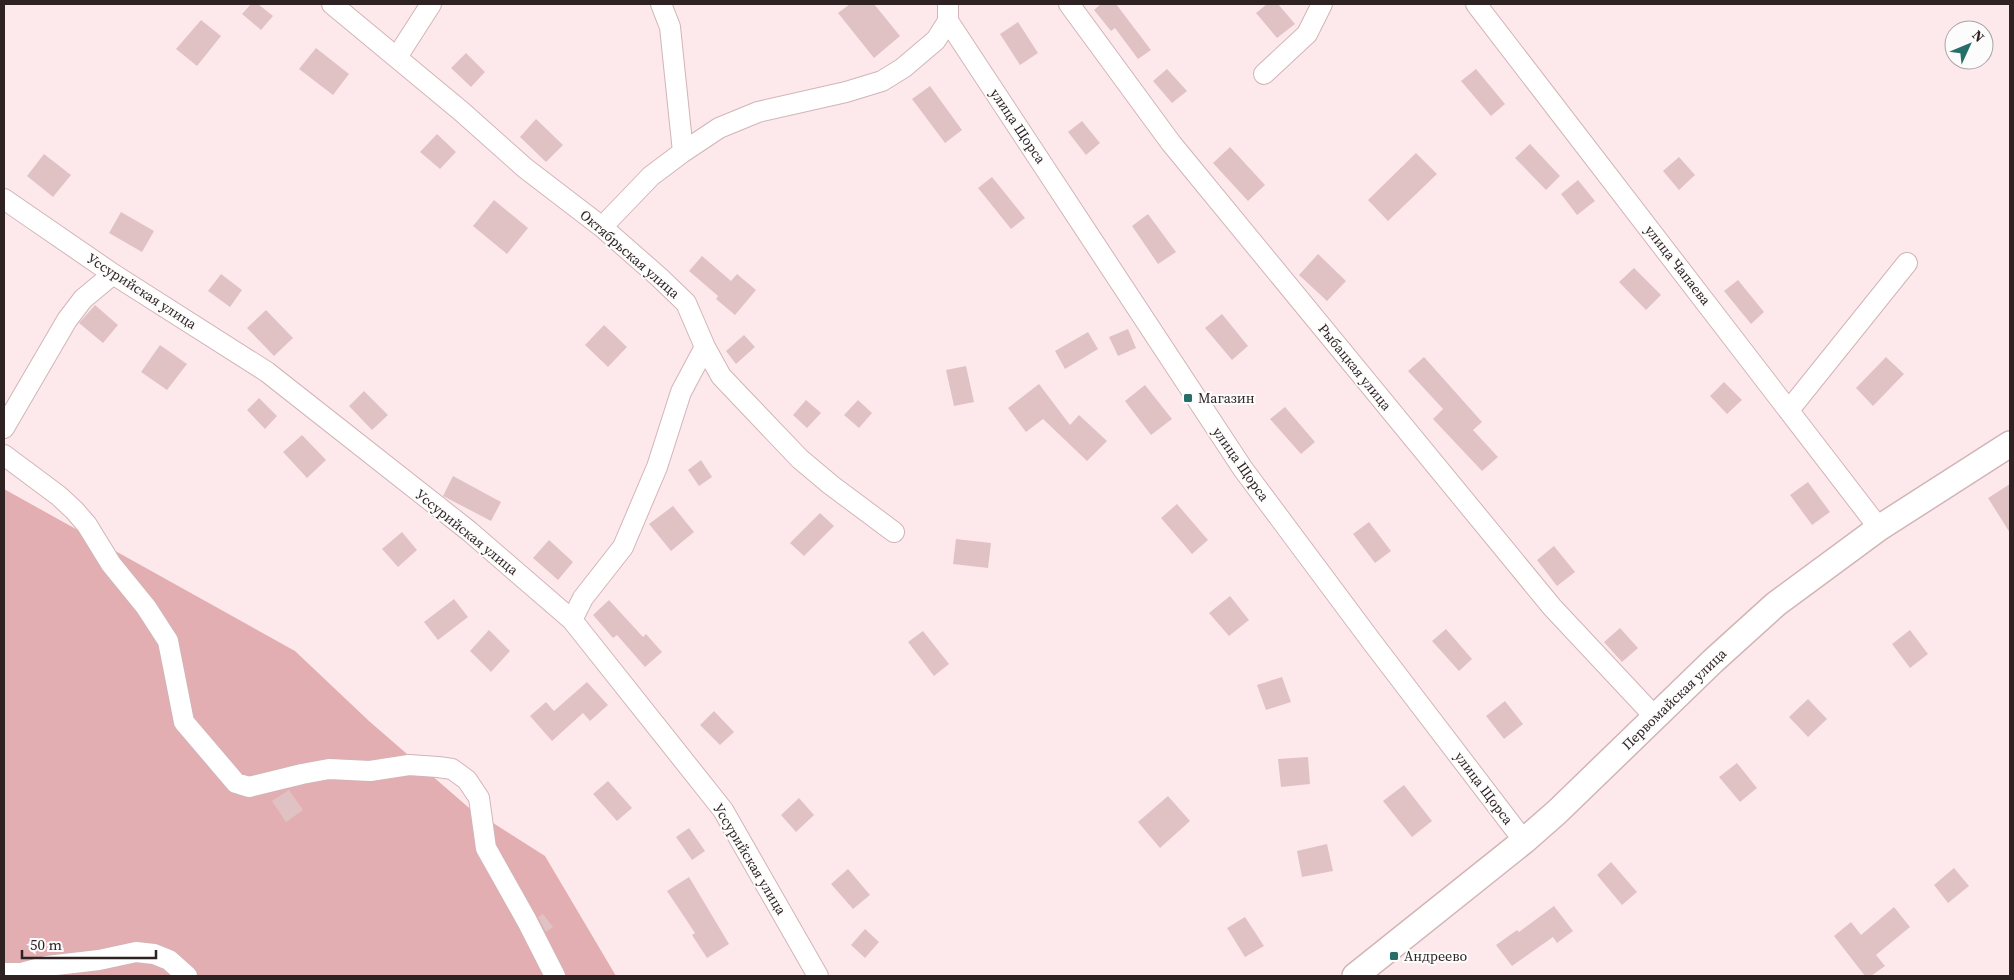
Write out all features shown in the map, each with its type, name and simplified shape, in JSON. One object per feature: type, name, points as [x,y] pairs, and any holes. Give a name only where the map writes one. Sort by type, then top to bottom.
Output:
[{"type":"main road","name":"Первомайская улица","points":[[1355,976],[1524,841],[1557,812],[1776,604],[1879,528],[2010,444]]},
{"type":"street","name":"Октябрьская улица","points":[[332,4],[397,57],[525,168],[602,227],[659,277],[686,303],[705,347],[721,376],[800,459],[831,485],[894,532]]},
{"type":"street","points":[[397,57],[431,4]]},
{"type":"street","points":[[662,4],[670,27],[683,152]]},
{"type":"street","name":"Рыбацкая улица","points":[[1069,4],[1190,166],[1552,607],[1655,717]]},
{"type":"street","points":[[1264,74],[1307,34],[1322,4]]},
{"type":"street","name":"улица Чапаева","points":[[1476,4],[1879,528]]},
{"type":"street","points":[[602,227],[651,176],[719,128],[758,112],[846,92],[882,81],[924,52],[936,40],[948,12]]},
{"type":"street","name":"улица Щорса","points":[[948,12],[1243,469],[1524,841]]},
{"type":"street","name":"Уссурийская улица","points":[[4,198],[113,274],[267,372],[469,531],[572,620],[723,810],[818,976]]},
{"type":"street","points":[[1789,410],[1907,263]]},
{"type":"street","points":[[4,428],[67,320],[83,299],[113,274]]},
{"type":"street","points":[[572,620],[583,598],[623,547],[657,467],[681,392],[705,347]]},
{"type":"street","points":[[4,455],[60,496],[75,511],[87,525],[111,564],[146,607],[168,641],[184,722],[236,784],[249,787],[302,774],[329,770],[370,771],[409,765],[438,766],[452,769],[467,780],[479,798],[486,848],[555,976]]},
{"type":"street","points":[[4,973],[22,973],[47,966],[91,961],[136,952],[154,954],[169,960],[187,976]]},
{"type":"shaded area","points":[[4,489],[295,651],[369,721],[468,807],[545,856],[616,976],[4,976]]},
{"type":"building","points":[[251,4],[258,4],[273,16],[261,30],[242,14]]},
{"type":"building","points":[[850,4],[874,4],[900,36],[874,58],[838,13]]},
{"type":"building","points":[[1101,4],[1116,4],[1151,50],[1138,59],[1115,28],[1111,31],[1094,10]]},
{"type":"building","points":[[1267,4],[1278,4],[1295,24],[1277,38],[1256,13]]},
{"type":"building","points":[[201,20],[221,36],[197,66],[176,49]]},
{"type":"building","points":[[1018,22],[1038,53],[1020,65],[1000,34]]},
{"type":"building","points":[[316,48],[349,74],[333,95],[299,69]]},
{"type":"building","points":[[466,53],[485,72],[471,87],[451,68]]},
{"type":"building","points":[[1167,69],[1187,91],[1172,103],[1153,81]]},
{"type":"building","points":[[1476,69],[1505,104],[1491,116],[1461,81]]},
{"type":"building","points":[[930,86],[962,130],[945,143],[912,99]]},
{"type":"building","points":[[536,119],[563,145],[546,162],[520,137]]},
{"type":"building","points":[[1082,121],[1100,143],[1086,155],[1068,132]]},
{"type":"building","points":[[437,134],[456,152],[440,169],[420,152]]},
{"type":"building","points":[[1530,144],[1560,176],[1546,190],[1515,158]]},
{"type":"building","points":[[1230,147],[1265,185],[1248,201],[1213,163]]},
{"type":"building","points":[[1416,153],[1437,174],[1388,221],[1368,200]]},
{"type":"building","points":[[44,154],[71,175],[53,197],[27,176]]},
{"type":"building","points":[[1679,157],[1695,175],[1679,190],[1663,171]]},
{"type":"building","points":[[992,177],[1025,218],[1011,229],[978,188]]},
{"type":"building","points":[[1578,180],[1595,201],[1577,215],[1561,194]]},
{"type":"building","points":[[494,200],[528,228],[507,254],[473,226]]},
{"type":"building","points":[[121,212],[154,231],[142,252],[109,233]]},
{"type":"building","points":[[1148,214],[1176,252],[1158,264],[1132,226]]},
{"type":"building","points":[[1318,254],[1346,281],[1327,301],[1299,275]]},
{"type":"building","points":[[702,256],[731,281],[737,274],[756,290],[735,315],[716,299],[718,296],[689,271]]},
{"type":"building","points":[[1634,268],[1661,295],[1646,310],[1619,282]]},
{"type":"building","points":[[221,274],[242,290],[230,307],[208,291]]},
{"type":"building","points":[[1738,280],[1764,312],[1751,324],[1724,291]]},
{"type":"building","points":[[95,305],[118,325],[103,343],[79,323]]},
{"type":"building","points":[[266,310],[293,338],[274,356],[247,328]]},
{"type":"building","points":[[1222,314],[1248,346],[1232,360],[1205,328]]},
{"type":"building","points":[[604,325],[627,347],[608,367],[585,345]]},
{"type":"building","points":[[1128,329],[1136,348],[1118,356],[1109,337]]},
{"type":"building","points":[[1088,332],[1098,349],[1065,369],[1055,351]]},
{"type":"building","points":[[744,335],[755,347],[736,364],[726,351]]},
{"type":"building","points":[[160,345],[187,364],[167,390],[141,372]]},
{"type":"building","points":[[1424,357],[1482,422],[1473,430],[1498,457],[1482,471],[1433,419],[1443,409],[1408,371]]},
{"type":"building","points":[[1886,357],[1904,374],[1873,406],[1856,388]]},
{"type":"building","points":[[966,366],[974,402],[954,406],[946,370]]},
{"type":"building","points":[[1724,382],[1742,400],[1727,414],[1710,396]]},
{"type":"building","points":[[1039,384],[1070,425],[1079,415],[1107,441],[1087,461],[1043,419],[1026,432],[1008,408]]},
{"type":"building","points":[[1145,385],[1172,419],[1151,435],[1125,401]]},
{"type":"building","points":[[364,391],[388,415],[372,430],[349,406]]},
{"type":"building","points":[[259,398],[277,416],[265,429],[247,410]]},
{"type":"building","points":[[806,400],[821,413],[807,428],[793,415]]},
{"type":"building","points":[[858,400],[872,413],[859,428],[844,415]]},
{"type":"building","points":[[1285,407],[1315,442],[1301,454],[1270,419]]},
{"type":"building","points":[[302,435],[326,460],[307,478],[283,452]]},
{"type":"building","points":[[701,460],[712,477],[699,486],[688,470]]},
{"type":"building","points":[[453,476],[501,502],[491,521],[443,496]]},
{"type":"building","points":[[1808,482],[1830,512],[1812,525],[1790,495]]},
{"type":"building","points":[[2010,484],[2010,533],[1988,498]]},
{"type":"building","points":[[1177,504],[1208,540],[1192,554],[1161,518]]},
{"type":"building","points":[[673,506],[694,532],[671,551],[649,524]]},
{"type":"building","points":[[820,513],[834,526],[804,556],[790,543]]},
{"type":"building","points":[[1369,522],[1391,551],[1375,563],[1353,534]]},
{"type":"building","points":[[402,532],[417,550],[398,567],[382,549]]},
{"type":"building","points":[[956,539],[991,543],[988,568],[953,564]]},
{"type":"building","points":[[549,540],[573,562],[558,580],[533,558]]},
{"type":"building","points":[[1554,546],[1575,572],[1557,586],[1537,560]]},
{"type":"building","points":[[1230,596],[1249,620],[1229,636],[1209,613]]},
{"type":"building","points":[[454,599],[468,617],[438,640],[424,622]]},
{"type":"building","points":[[609,600],[643,637],[646,634],[662,652],[645,667],[617,635],[613,638],[593,615]]},
{"type":"building","points":[[1620,628],[1638,648],[1622,662],[1604,642]]},
{"type":"building","points":[[1446,629],[1472,659],[1459,671],[1432,641]]},
{"type":"building","points":[[489,630],[510,651],[491,672],[470,651]]},
{"type":"building","points":[[1910,630],[1928,654],[1910,668],[1892,644]]},
{"type":"building","points":[[923,631],[949,664],[934,676],[908,642]]},
{"type":"building","points":[[1282,677],[1291,702],[1266,710],[1257,685]]},
{"type":"building","points":[[587,682],[608,705],[590,721],[583,713],[552,741],[530,716],[546,702],[554,711]]},
{"type":"building","points":[[1808,699],[1827,719],[1808,737],[1789,717]]},
{"type":"building","points":[[1505,701],[1523,724],[1504,739],[1486,716]]},
{"type":"building","points":[[714,711],[734,732],[720,745],[700,725]]},
{"type":"building","points":[[1308,757],[1310,784],[1281,787],[1278,759]]},
{"type":"building","points":[[1737,763],[1757,788],[1740,802],[1719,777]]},
{"type":"building","points":[[608,781],[632,808],[617,821],[593,794]]},
{"type":"building","points":[[1404,785],[1432,821],[1412,837],[1383,801]]},
{"type":"building","points":[[289,790],[303,810],[286,822],[272,801]]},
{"type":"building","points":[[1168,796],[1190,821],[1160,848],[1138,822]]},
{"type":"building","points":[[799,798],[814,815],[796,832],[781,815]]},
{"type":"building","points":[[689,828],[705,851],[692,860],[676,837]]},
{"type":"building","points":[[1327,844],[1333,871],[1302,877],[1297,851]]},
{"type":"building","points":[[1611,862],[1637,892],[1622,905],[1597,875]]},
{"type":"building","points":[[1954,868],[1969,886],[1948,903],[1934,885]]},
{"type":"building","points":[[848,869],[870,895],[853,909],[831,884]]},
{"type":"building","points":[[689,877],[729,944],[707,958],[692,935],[695,933],[667,891]]},
{"type":"building","points":[[1554,906],[1573,931],[1557,943],[1553,937],[1512,966],[1496,945],[1517,930],[1519,932]]},
{"type":"building","points":[[1894,907],[1910,927],[1876,955],[1885,966],[1871,976],[1865,976],[1834,936],[1851,922],[1861,935]]},
{"type":"building","points":[[543,914],[553,927],[546,932],[538,917]]},
{"type":"building","points":[[1245,917],[1264,946],[1245,957],[1227,928]]},
{"type":"building","points":[[865,929],[879,942],[865,958],[851,945]]},
{"type":"place","name":"Магазин","points":[[1188,398]]},
{"type":"place","name":"Андреево","points":[[1394,956]]}]
